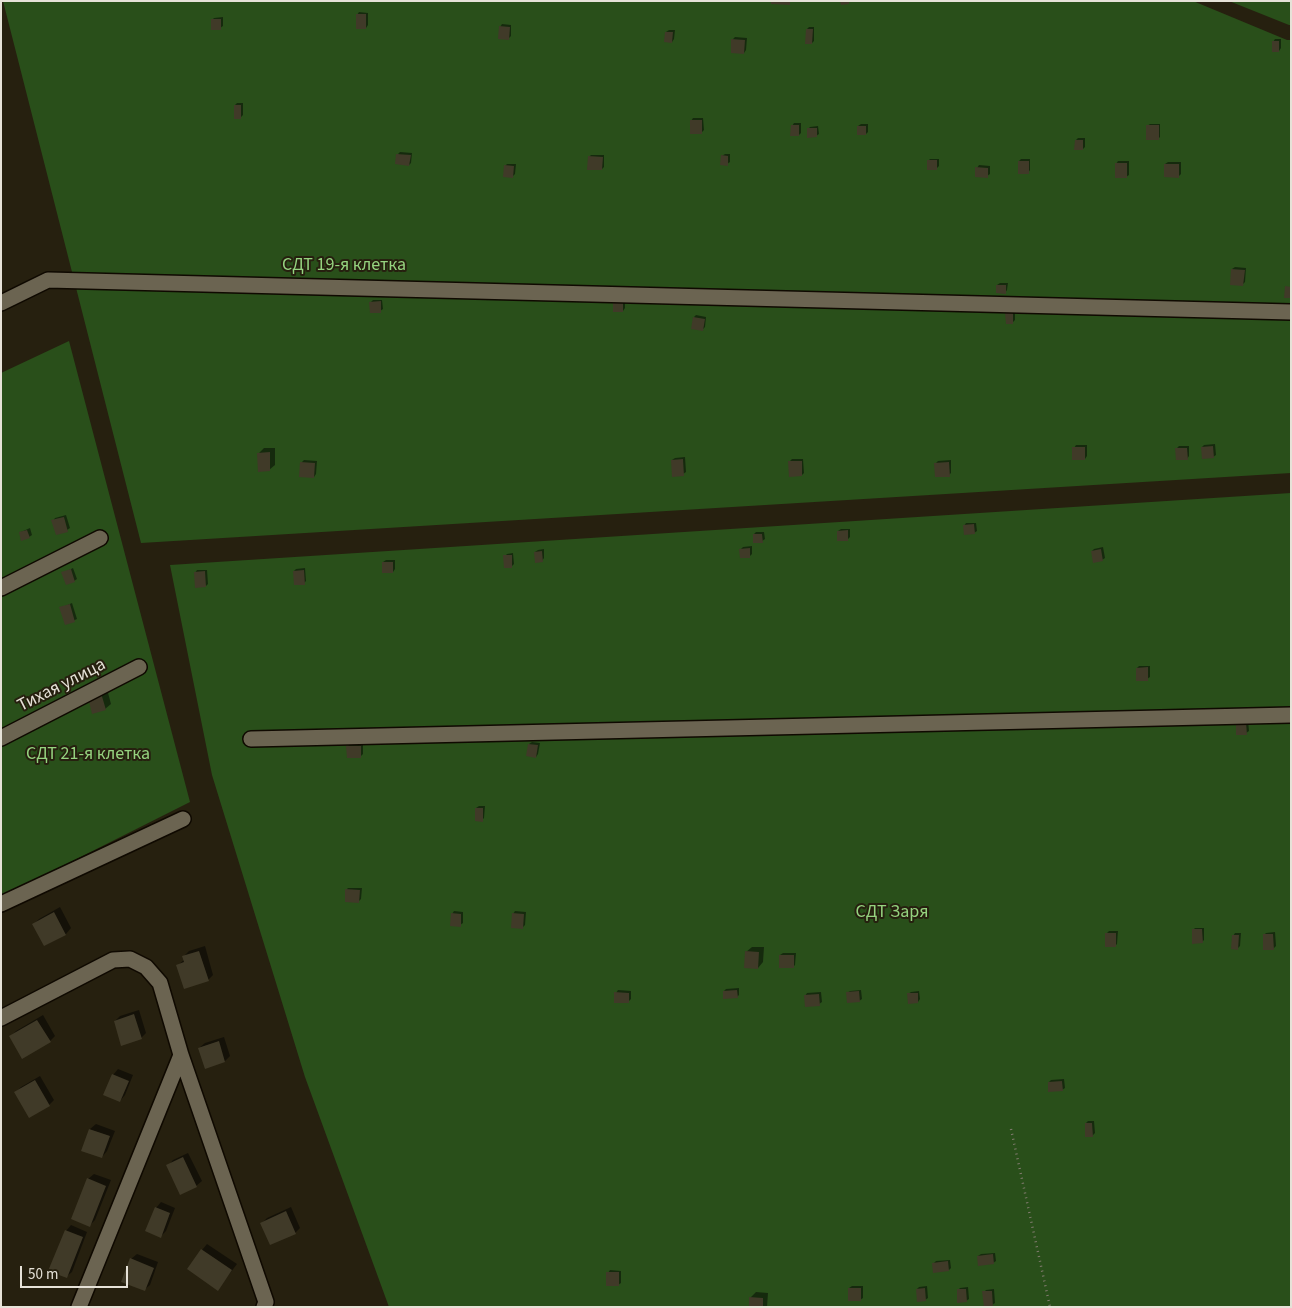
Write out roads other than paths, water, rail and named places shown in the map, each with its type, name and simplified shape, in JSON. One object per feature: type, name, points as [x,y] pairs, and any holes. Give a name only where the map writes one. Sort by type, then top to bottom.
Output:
[{"type":"street","points":[[1,303],[48,280],[1291,312]]},
{"type":"street","points":[[1,588],[100,538]]},
{"type":"street","name":"Тихая улица","points":[[1,738],[139,667]]},
{"type":"street","points":[[251,739],[1291,715]]},
{"type":"street","points":[[1,904],[183,819]]},
{"type":"street","points":[[1,1018],[113,960],[130,959],[146,967],[160,983],[181,1055],[266,1302],[264,1307]]},
{"type":"street","points":[[79,1307],[181,1055]]},
{"type":"park label","name":"СДТ 19-я клетка","points":[[344,266]]},
{"type":"park label","name":"СДТ 21-я клетка","points":[[88,755]]},
{"type":"park label","name":"СДТ Заря","points":[[892,913]]}]
